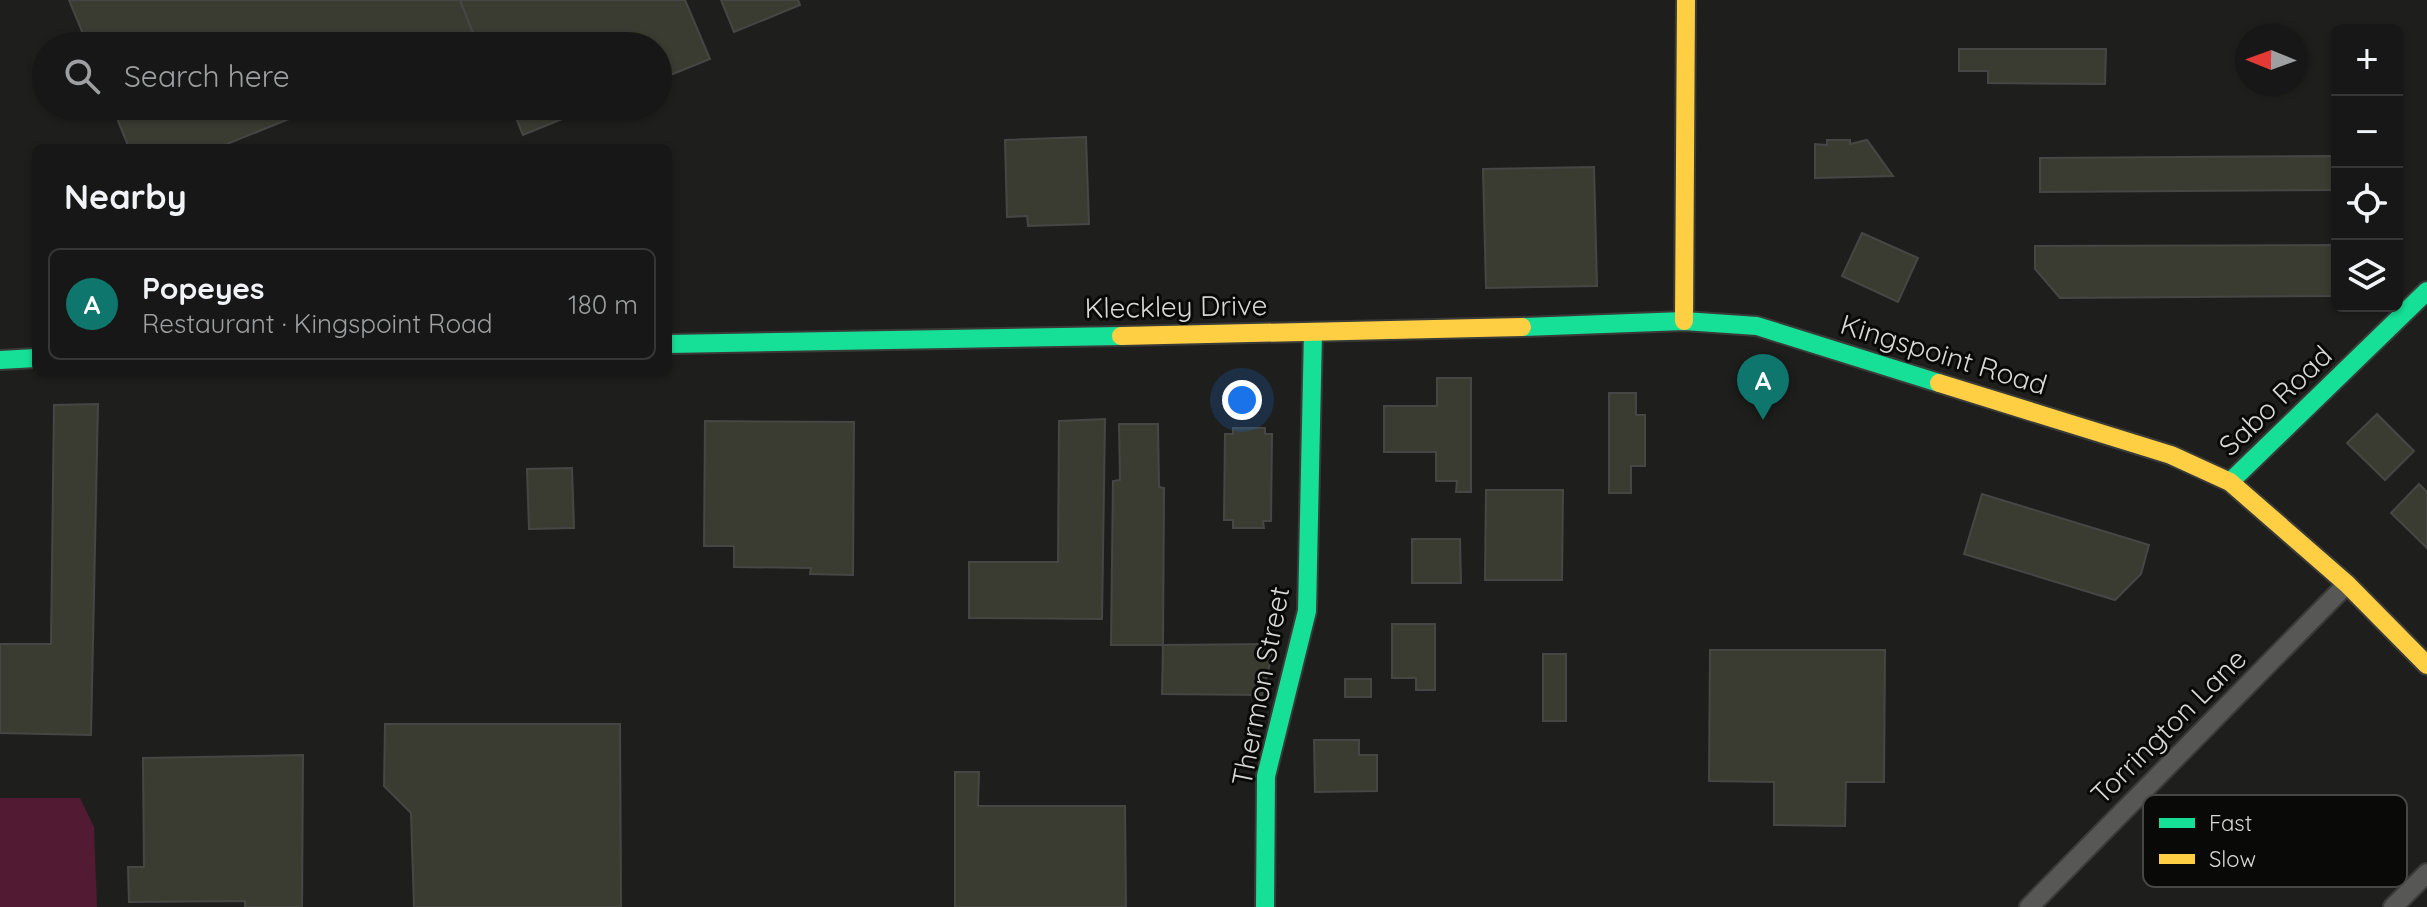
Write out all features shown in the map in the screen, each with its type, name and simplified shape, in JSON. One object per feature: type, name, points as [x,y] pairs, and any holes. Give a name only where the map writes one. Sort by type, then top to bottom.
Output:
[{"type":"street","points":[[1684,321],[1686,0]]},
{"type":"street","name":"Sabo Road","points":[[2230,482],[2427,291]]},
{"type":"street","name":"Kleckley Drive","points":[[672,344],[1313,332],[1684,321]]},
{"type":"street","name":"Kingspoint Road","points":[[1684,321],[1757,326],[2156,450],[2230,482],[2347,584],[2427,665]]},
{"type":"street","name":"Thermon Street","points":[[1265,907],[1266,776],[1307,611],[1313,332]]},
{"type":"street","points":[[0,360],[32,358]]},
{"type":"street","name":"Torrington Lane","points":[[2029,907],[2347,584]]},
{"type":"street","points":[[2393,907],[2427,873]]},
{"type":"shaded area","points":[[0,798],[80,798],[94,827],[97,907],[0,907]]},
{"type":"building","points":[[69,0],[460,0],[473,32],[82,32]]},
{"type":"building","points":[[460,0],[685,0],[710,59],[672,74],[672,32],[473,32]]},
{"type":"building","points":[[721,0],[798,0],[800,5],[734,32]]},
{"type":"building","points":[[1959,49],[2106,49],[2105,84],[1988,83],[1988,71],[1959,71]]},
{"type":"building","points":[[118,120],[286,120],[227,144],[127,144]]},
{"type":"building","points":[[517,120],[560,120],[523,135]]},
{"type":"building","points":[[1086,137],[1089,224],[1028,226],[1027,216],[1007,217],[1005,140]]},
{"type":"building","points":[[1827,140],[1850,140],[1850,144],[1867,140],[1893,176],[1815,178],[1815,144],[1827,145]]},
{"type":"building","points":[[2331,156],[2331,190],[2040,192],[2040,158]]},
{"type":"building","points":[[1594,167],[1597,286],[1486,288],[1483,169]]},
{"type":"building","points":[[1862,233],[1918,258],[1898,302],[1842,276]]},
{"type":"building","points":[[2331,245],[2331,296],[2060,298],[2035,269],[2035,246]]},
{"type":"building","points":[[1437,378],[1471,378],[1471,492],[1456,492],[1457,481],[1436,481],[1436,452],[1384,452],[1384,406],[1437,406]]},
{"type":"building","points":[[1609,393],[1636,393],[1636,415],[1645,415],[1645,466],[1631,466],[1631,493],[1609,493]]},
{"type":"building","points":[[98,404],[91,735],[0,733],[0,644],[51,644],[54,405]]},
{"type":"building","points":[[2377,414],[2414,451],[2385,480],[2347,443]]},
{"type":"building","points":[[1105,419],[1102,619],[969,618],[969,562],[1058,562],[1059,421]]},
{"type":"building","points":[[705,421],[854,422],[853,575],[810,574],[811,568],[734,567],[734,546],[704,546]]},
{"type":"building","points":[[1119,424],[1158,424],[1159,487],[1164,488],[1163,645],[1111,645],[1113,481],[1120,480]]},
{"type":"building","points":[[1233,428],[1265,428],[1265,434],[1272,434],[1271,521],[1263,521],[1264,528],[1233,528],[1233,520],[1224,520],[1225,434],[1233,434]]},
{"type":"building","points":[[572,468],[574,528],[529,529],[527,469]]},
{"type":"building","points":[[2419,484],[2427,492],[2427,548],[2391,513]]},
{"type":"building","points":[[1486,490],[1563,490],[1562,580],[1485,580]]},
{"type":"building","points":[[1982,494],[2149,545],[2141,574],[2115,600],[1964,554]]},
{"type":"building","points":[[1412,539],[1460,539],[1461,583],[1412,583]]},
{"type":"building","points":[[1392,624],[1435,624],[1435,690],[1416,690],[1416,678],[1392,678]]},
{"type":"building","points":[[1275,644],[1262,695],[1162,694],[1163,645]]},
{"type":"building","points":[[1710,650],[1885,650],[1884,782],[1846,782],[1845,826],[1774,825],[1774,782],[1709,781]]},
{"type":"building","points":[[1543,654],[1566,654],[1566,721],[1543,721]]},
{"type":"building","points":[[1345,679],[1371,679],[1371,697],[1345,697]]},
{"type":"building","points":[[385,724],[620,724],[621,907],[414,907],[411,813],[384,786]]},
{"type":"building","points":[[1314,740],[1359,740],[1359,755],[1377,755],[1377,791],[1315,792]]},
{"type":"building","points":[[303,755],[302,907],[245,907],[245,901],[129,902],[128,867],[144,867],[143,758]]},
{"type":"building","points":[[955,772],[979,772],[978,806],[1125,806],[1126,907],[955,907]]},
{"type":"traffic: fast","points":[[2230,482],[2427,291]]},
{"type":"traffic: fast","points":[[1522,327],[1684,321],[1757,326],[1939,383]]},
{"type":"traffic: fast","points":[[1265,907],[1266,776],[1307,611],[1313,332]]},
{"type":"traffic: fast","points":[[672,344],[1121,336]]},
{"type":"traffic: fast","points":[[0,360],[32,358]]},
{"type":"traffic: slow","points":[[1684,321],[1686,0]]},
{"type":"traffic: slow","points":[[1121,336],[1522,327]]},
{"type":"traffic: slow","points":[[1939,383],[2171,455],[2230,482],[2347,584],[2427,665]]},
{"type":"place","name":"Popeyes","points":[[1763,420]]}]
